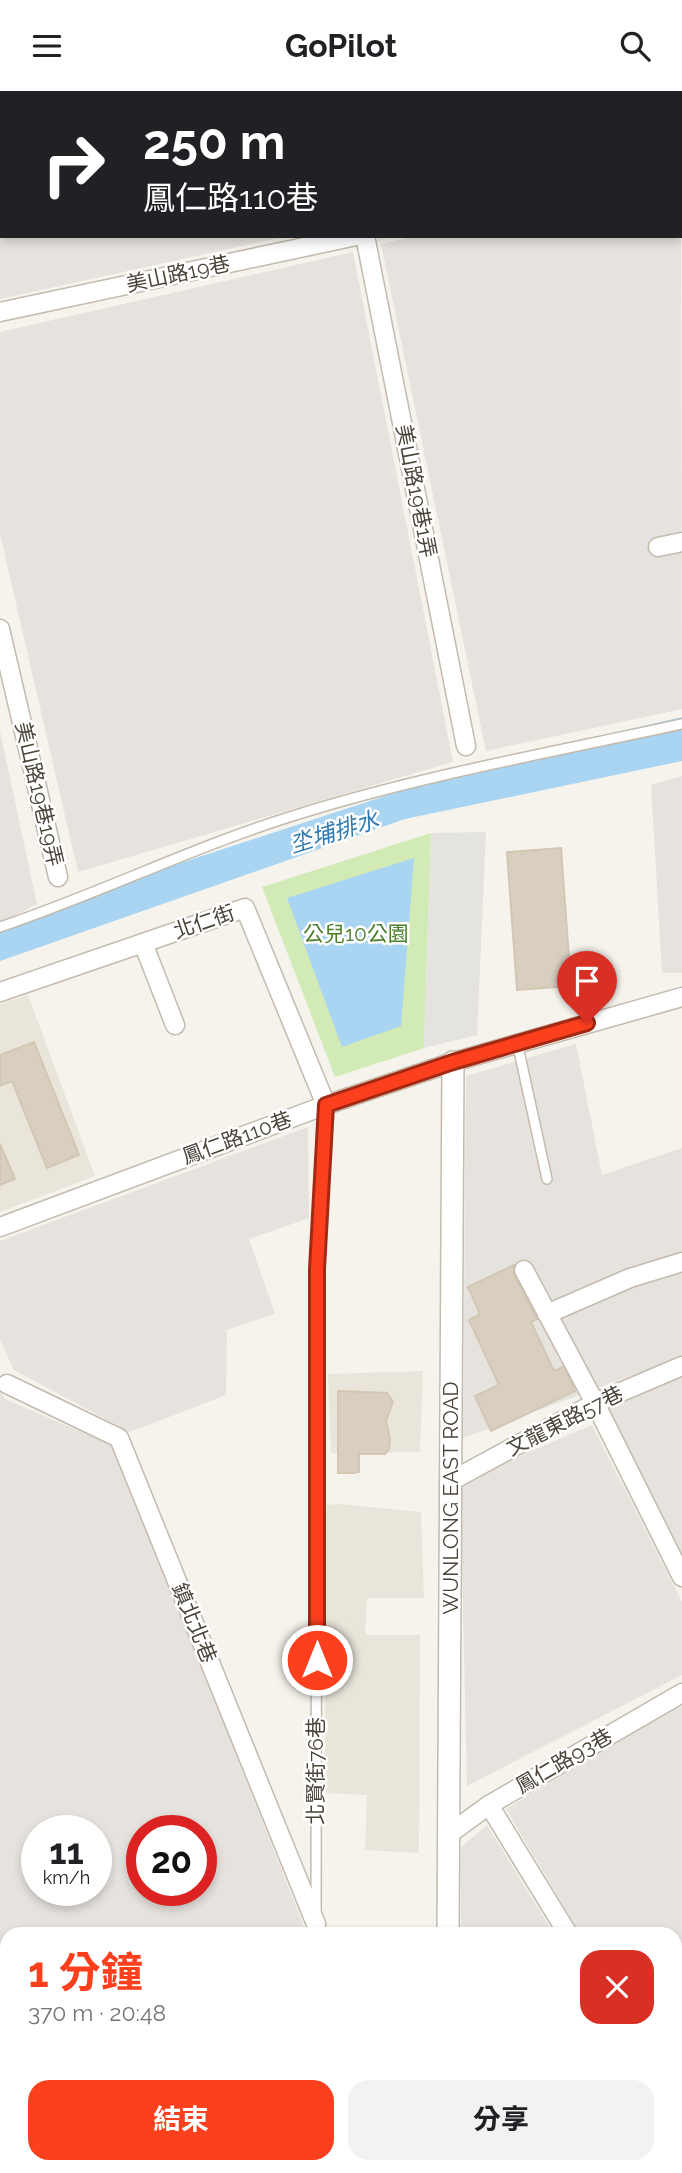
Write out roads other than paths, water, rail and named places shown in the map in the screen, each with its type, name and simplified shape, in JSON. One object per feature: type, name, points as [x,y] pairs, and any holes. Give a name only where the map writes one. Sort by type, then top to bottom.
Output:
[{"type":"street","name":"美山路19巷","points":[[0,312],[347,238]]},
{"type":"street","name":"美山路19巷1弄","points":[[365,238],[466,746]]},
{"type":"street","points":[[658,547],[682,542]]},
{"type":"street","name":"美山路19巷19弄","points":[[0,629],[58,877]]},
{"type":"street","name":"北仁街","points":[[0,992],[245,908],[326,1105]]},
{"type":"street","points":[[143,943],[175,1025]]},
{"type":"street","name":"鳳仁路110巷","points":[[0,1227],[326,1105],[453,1062],[682,997]]},
{"type":"street","name":"WUNLONG EAST ROAD","points":[[448,1927],[453,1062]]},
{"type":"street","points":[[547,1314],[630,1278],[682,1262]]},
{"type":"street","points":[[524,1270],[596,1403],[682,1577]]},
{"type":"street","name":"文龍東路57巷","points":[[451,1481],[596,1403],[682,1366]]},
{"type":"street","name":"鎮北北巷","points":[[7,1384],[119,1438],[315,1927]]},
{"type":"street","name":"鳳仁路93巷","points":[[449,1834],[489,1805],[682,1693]]},
{"type":"street","points":[[489,1805],[564,1927]]},
{"type":"lane","points":[[0,926],[196,850],[299,814],[441,776],[682,724]]},
{"type":"lane","points":[[517,1042],[547,1179]]},
{"type":"lane","name":"北賢街76巷","points":[[316,1927],[317,1269],[326,1105]]},
{"type":"water","name":"坔埔排水","points":[[682,717],[682,761],[405,819],[0,961],[0,924],[495,760]]},
{"type":"water","points":[[414,858],[401,1026],[342,1047],[287,898]]},
{"type":"park label","name":"公兒10公園","points":[[356,934]]}]
